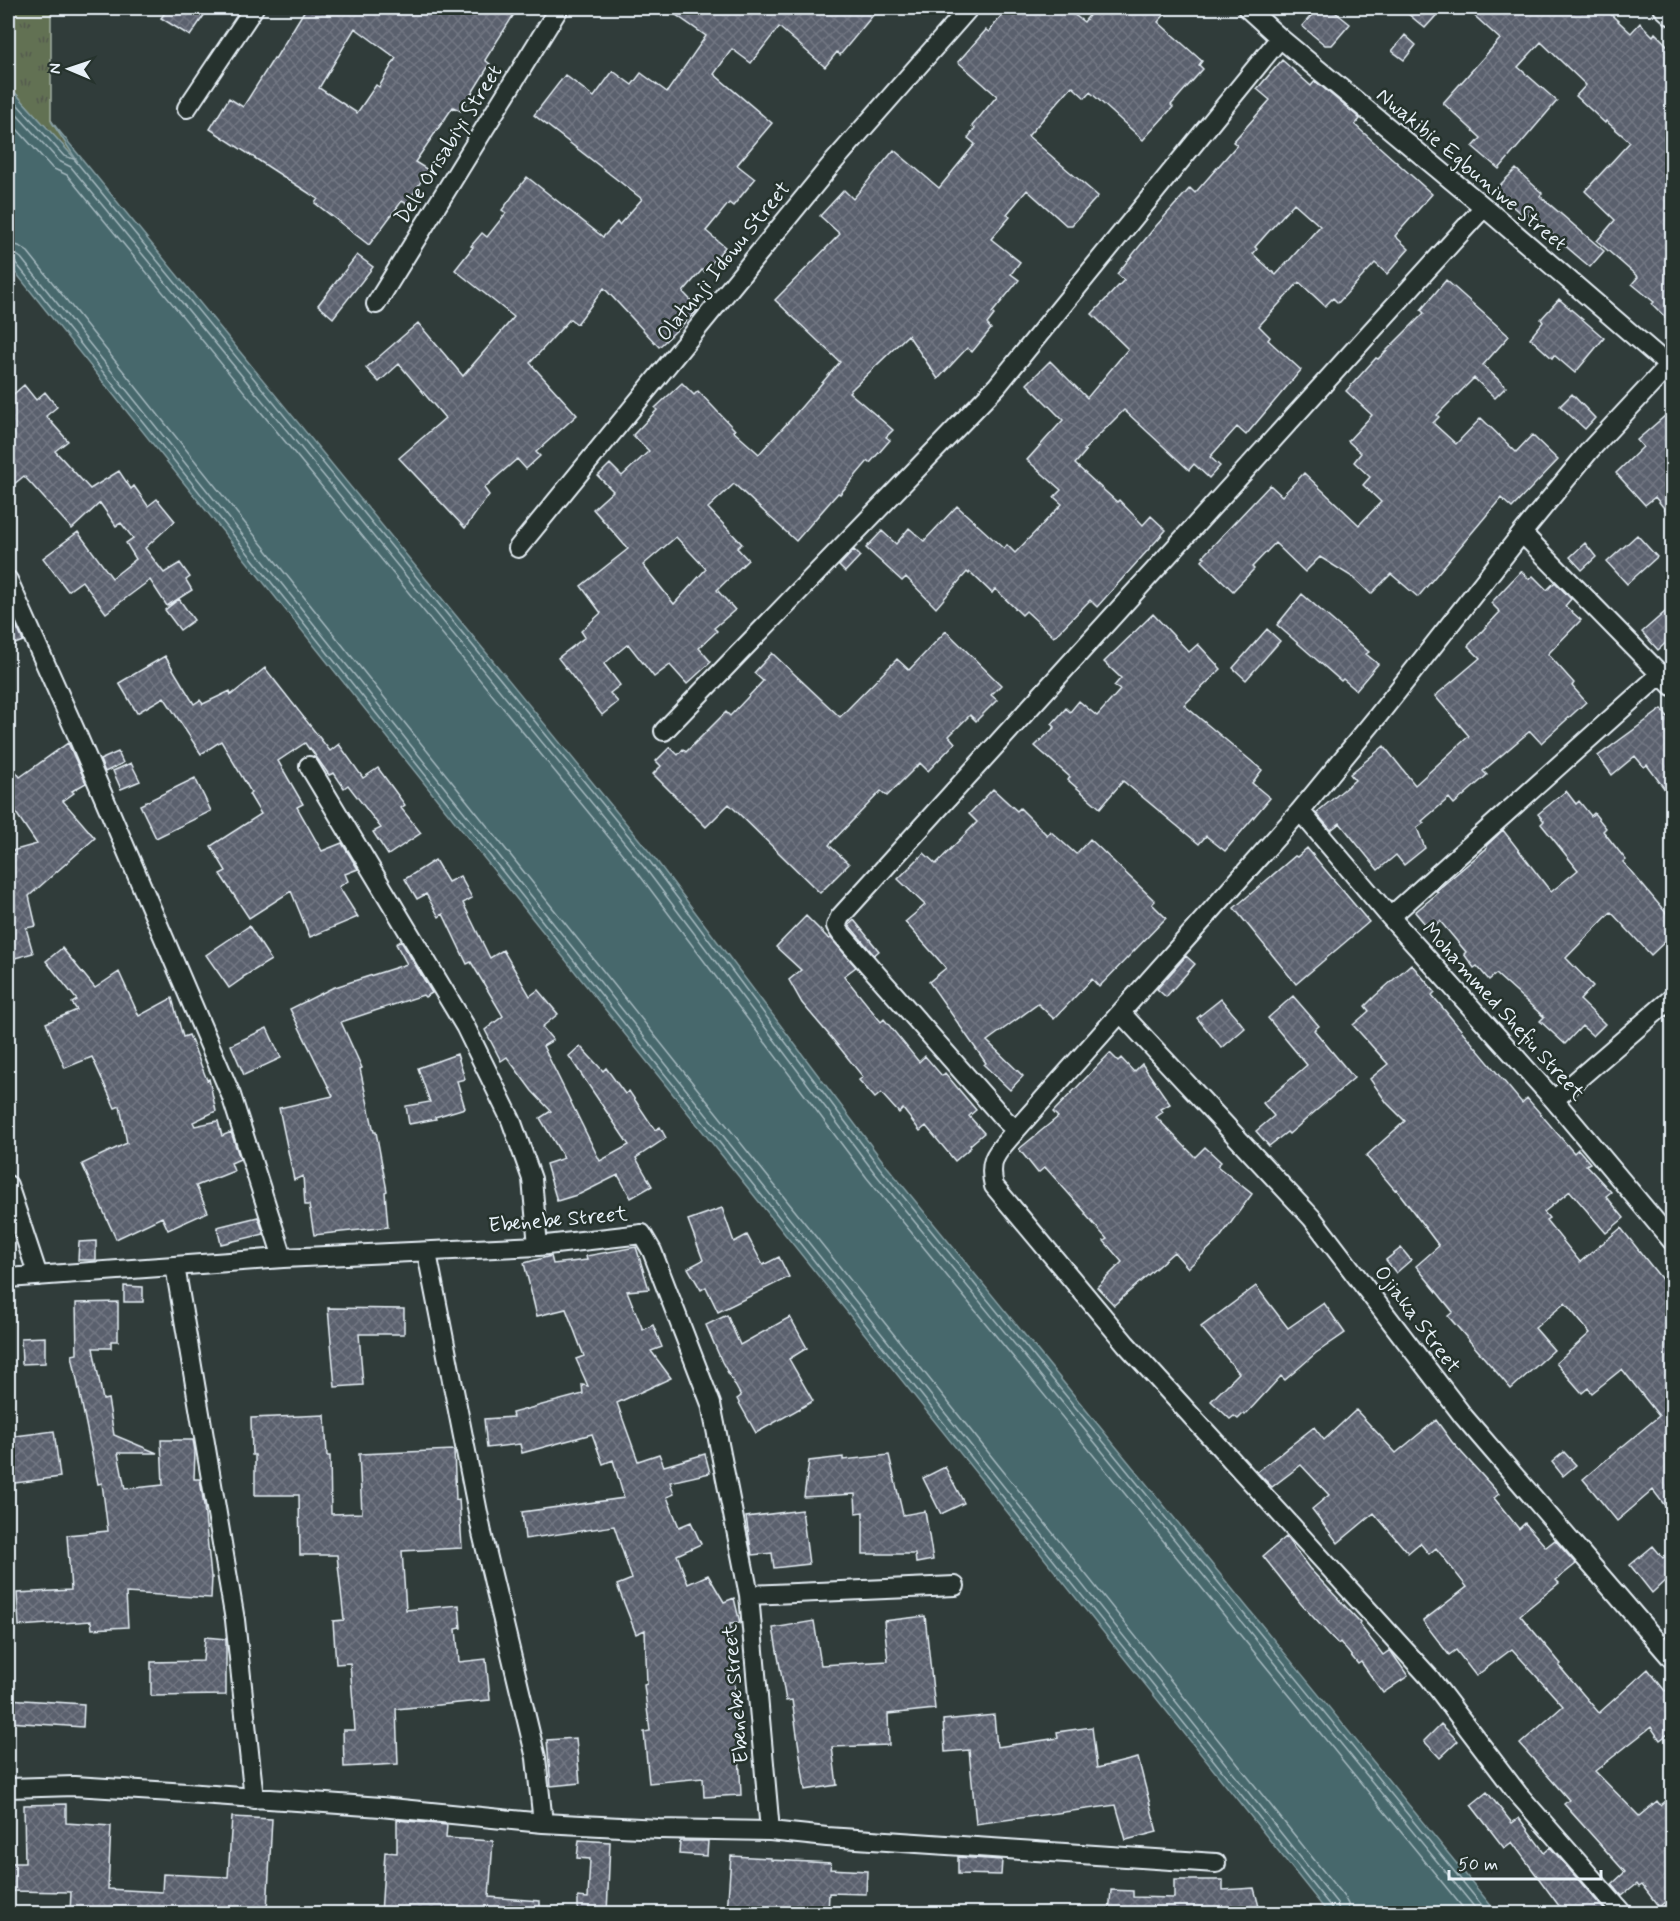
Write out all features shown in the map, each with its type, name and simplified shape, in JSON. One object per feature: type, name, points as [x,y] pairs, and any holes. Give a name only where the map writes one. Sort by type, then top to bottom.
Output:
[{"type":"street","points":[[187,108],[254,8]]},
{"type":"street","name":"Dele Orisabiyi Street","points":[[376,304],[559,8]]},
{"type":"street","name":"Olatunji Idowu Street","points":[[518,548],[830,166],[969,8]]},
{"type":"street","name":"Nwakibie Egbuniwe Street","points":[[1247,8],[1671,364]]},
{"type":"street","points":[[1663,8],[1672,16]]},
{"type":"street","points":[[664,731],[997,386],[1280,38]]},
{"type":"street","points":[[1016,1130],[842,935],[836,926],[840,917],[1484,207]]},
{"type":"street","points":[[1623,1914],[1518,1794],[1429,1677],[1126,1344],[994,1186],[990,1172],[992,1160],[1016,1130],[1300,811],[1590,450],[1671,364]]},
{"type":"street","points":[[1390,917],[1667,680],[1522,533]]},
{"type":"street","points":[[8,580],[231,1095],[283,1258]]},
{"type":"street","points":[[309,766],[465,1026],[511,1120],[532,1179],[538,1246]]},
{"type":"street","name":"Mohammed Shefiu Street","points":[[1300,811],[1390,917],[1554,1100],[1672,1241]]},
{"type":"street","points":[[1554,1100],[1672,998]]},
{"type":"street","name":"Ojiaka Street","points":[[1121,1013],[1312,1218],[1464,1417],[1672,1659]]},
{"type":"street","points":[[8,1185],[38,1276]]},
{"type":"street","name":"Ebenebe Street","points":[[8,1278],[283,1258],[538,1246],[642,1234],[652,1251],[711,1404],[749,1595],[770,1831]]},
{"type":"street","points":[[427,1253],[482,1533],[536,1758],[543,1823]]},
{"type":"street","points":[[175,1266],[235,1620],[254,1799]]},
{"type":"street","points":[[749,1595],[955,1586]]},
{"type":"street","points":[[8,1788],[74,1786],[381,1807],[543,1823],[659,1829],[770,1831],[826,1837],[1216,1863]]},
{"type":"green space","points":[[8,8],[51,8],[51,120],[81,166],[8,85]]},
{"type":"water","points":[[8,85],[78,162],[51,121],[656,860],[885,1164],[1497,1913],[1328,1913],[8,263]]},
{"type":"building","points":[[168,8],[209,8],[190,36],[161,18]]},
{"type":"building","points":[[306,8],[518,8],[485,60],[490,64],[461,111],[453,107],[415,162],[428,170],[407,204],[402,201],[369,245],[315,203],[318,199],[210,129],[229,98],[243,107]],"holes":[[[355,28],[396,58],[379,87],[376,85],[357,113],[319,88]]]},
{"type":"building","points":[[666,8],[879,8],[840,55],[837,52],[825,67],[779,27],[751,63],[732,49],[714,74],[772,123],[737,165],[755,179],[733,206],[729,203],[706,231],[725,247],[705,272],[702,270],[683,292],[699,309],[659,347],[604,288],[577,324],[570,319],[530,363],[577,415],[536,452],[540,456],[526,469],[517,459],[484,488],[489,495],[465,528],[399,458],[445,418],[399,364],[379,382],[366,368],[418,323],[463,376],[514,317],[455,270],[482,233],[487,237],[506,213],[502,210],[527,177],[603,237],[617,222],[619,225],[642,199],[534,115],[565,75],[594,97],[613,71],[632,85],[641,73],[667,92],[706,36]]},
{"type":"building","points":[[1007,8],[1065,8],[1084,22],[1095,8],[1171,8],[1158,22],[1202,61],[1199,65],[1203,69],[1143,140],[1090,92],[1085,98],[1072,86],[1028,136],[1098,196],[1072,225],[1066,225],[1027,190],[1007,214],[1010,217],[991,239],[1020,262],[1011,274],[1019,280],[992,313],[994,315],[987,324],[991,329],[972,352],[967,348],[938,379],[908,335],[849,392],[893,430],[886,437],[890,440],[870,463],[868,461],[840,494],[838,493],[796,541],[734,484],[708,508],[742,544],[737,548],[748,560],[717,590],[735,610],[714,628],[717,631],[699,648],[711,662],[687,684],[670,665],[654,677],[628,644],[604,664],[620,685],[610,693],[618,702],[602,715],[558,658],[585,637],[581,631],[601,613],[581,586],[628,549],[593,509],[613,491],[598,476],[610,464],[622,476],[649,451],[633,435],[657,410],[655,408],[682,383],[694,395],[698,391],[735,430],[733,431],[759,454],[791,419],[840,362],[775,300],[840,234],[820,216],[844,190],[853,199],[894,150],[939,188],[975,144],[968,138],[975,128],[972,126],[997,96],[958,62],[986,30],[989,32]],"holes":[[[676,537],[706,569],[674,604],[643,565]]]},
{"type":"building","points":[[1318,8],[1330,8],[1350,24],[1332,45],[1325,45],[1302,26]]},
{"type":"building","points":[[1401,8],[1443,8],[1425,28]]},
{"type":"building","points":[[1466,8],[1604,8],[1631,33],[1640,23],[1653,36],[1655,33],[1672,50],[1672,324],[1652,304],[1654,302],[1632,284],[1638,277],[1597,241],[1615,220],[1585,191],[1630,142],[1576,96],[1586,85],[1541,42],[1518,67],[1557,101],[1499,169],[1473,147],[1481,138],[1443,103],[1500,39]]},
{"type":"building","points":[[1405,35],[1416,45],[1404,60],[1392,51]]},
{"type":"building","points":[[1282,60],[1311,86],[1315,81],[1357,116],[1360,119],[1355,125],[1432,194],[1395,236],[1409,249],[1387,274],[1375,263],[1338,303],[1333,298],[1325,306],[1299,282],[1259,326],[1270,337],[1268,340],[1301,370],[1246,435],[1237,427],[1210,457],[1220,466],[1209,478],[1194,464],[1189,470],[1124,410],[1084,450],[1086,451],[1075,464],[1117,502],[1119,500],[1143,525],[1151,516],[1166,530],[1097,607],[1090,600],[1054,637],[1026,611],[1022,615],[995,589],[992,593],[970,572],[969,574],[967,572],[936,608],[906,577],[902,581],[866,548],[882,531],[896,544],[909,528],[924,541],[957,506],[1004,549],[1007,545],[1015,553],[1062,504],[1054,497],[1061,490],[1027,460],[1063,420],[1027,384],[1050,361],[1087,398],[1128,349],[1092,314],[1124,280],[1117,274],[1156,226],[1190,188],[1195,193],[1237,145],[1233,142],[1270,100],[1257,89]],"holes":[[[1294,203],[1320,226],[1276,275],[1253,254],[1257,249],[1255,247]]]},
{"type":"building","points":[[1516,169],[1542,193],[1540,196],[1604,251],[1590,267],[1528,214],[1525,217],[1494,191]]},
{"type":"building","points":[[357,255],[373,267],[333,318],[318,305]]},
{"type":"building","points":[[1446,280],[1509,336],[1483,365],[1506,387],[1495,398],[1474,378],[1437,415],[1439,417],[1433,423],[1456,444],[1481,418],[1516,452],[1532,435],[1558,460],[1512,508],[1501,498],[1418,597],[1391,574],[1371,594],[1354,578],[1320,557],[1305,572],[1275,543],[1233,591],[1202,561],[1205,557],[1203,556],[1270,485],[1282,496],[1304,473],[1359,525],[1381,502],[1363,485],[1370,477],[1354,462],[1361,453],[1348,441],[1372,415],[1346,391],[1376,358],[1378,359],[1424,313],[1421,310]]},
{"type":"building","points":[[1559,299],[1604,338],[1575,373],[1554,355],[1552,358],[1530,338],[1543,322],[1541,319]]},
{"type":"building","points":[[24,385],[36,400],[45,392],[57,407],[46,416],[68,441],[55,451],[90,489],[119,471],[131,489],[134,486],[148,506],[157,499],[175,521],[145,548],[164,573],[180,563],[190,577],[186,580],[192,590],[167,606],[150,580],[106,613],[82,581],[68,591],[43,558],[78,532],[112,578],[136,559],[126,543],[133,538],[121,523],[116,526],[100,503],[72,529],[24,476],[8,489],[8,399]]},
{"type":"building","points":[[1572,394],[1595,418],[1585,429],[1560,406]]},
{"type":"building","points":[[1672,410],[1672,518],[1655,497],[1645,505],[1616,473],[1643,447],[1637,440]]},
{"type":"building","points":[[1637,535],[1657,557],[1627,584],[1607,562]]},
{"type":"building","points":[[1585,543],[1596,557],[1582,570],[1570,557]]},
{"type":"building","points":[[854,550],[860,556],[845,572],[839,566]]},
{"type":"building","points":[[1521,571],[1529,579],[1533,576],[1547,590],[1555,582],[1571,599],[1565,606],[1581,620],[1548,654],[1574,683],[1572,686],[1586,702],[1541,743],[1530,731],[1483,771],[1487,775],[1454,804],[1449,798],[1422,821],[1424,823],[1417,828],[1425,848],[1404,865],[1396,855],[1378,870],[1340,823],[1331,830],[1316,813],[1355,780],[1350,774],[1384,746],[1415,785],[1469,736],[1435,696],[1480,658],[1468,646],[1500,612],[1491,603]]},
{"type":"building","points":[[1302,594],[1369,652],[1366,654],[1378,664],[1356,690],[1343,679],[1341,681],[1277,625]]},
{"type":"building","points":[[179,599],[194,620],[180,630],[165,610]]},
{"type":"building","points":[[1672,606],[1672,637],[1658,650],[1642,632]]},
{"type":"building","points":[[8,607],[23,641],[12,645],[8,633]]},
{"type":"building","points":[[1153,614],[1189,652],[1198,644],[1221,669],[1184,705],[1262,770],[1252,783],[1270,798],[1225,851],[1206,836],[1199,844],[1123,781],[1100,808],[1068,780],[1070,777],[1035,746],[1055,727],[1052,724],[1066,708],[1070,712],[1079,701],[1097,716],[1120,690],[1114,686],[1121,678],[1104,662]]},
{"type":"building","points":[[1267,629],[1280,641],[1246,680],[1233,668]]},
{"type":"building","points":[[946,631],[1001,685],[991,695],[997,700],[976,721],[970,715],[949,736],[955,743],[928,771],[920,763],[887,796],[881,791],[829,845],[849,864],[820,893],[729,804],[706,827],[653,774],[661,766],[656,761],[670,747],[678,755],[683,749],[686,752],[726,712],[730,716],[763,681],[754,673],[772,653],[840,717],[897,659],[909,670]]},
{"type":"building","points":[[165,656],[194,704],[200,700],[203,704],[230,691],[231,695],[265,668],[330,751],[339,744],[363,778],[378,768],[405,805],[401,808],[421,833],[388,855],[373,832],[381,828],[348,785],[344,788],[334,773],[329,775],[305,743],[278,761],[303,804],[297,807],[322,851],[342,843],[358,869],[345,874],[348,881],[339,887],[358,917],[310,937],[291,891],[249,918],[220,874],[226,871],[211,846],[261,814],[249,794],[251,792],[221,741],[201,754],[164,697],[137,713],[119,683]]},
{"type":"building","points":[[1662,709],[1672,723],[1672,799],[1647,765],[1644,767],[1635,756],[1612,775],[1598,756]]},
{"type":"building","points":[[68,743],[86,783],[72,791],[74,793],[63,801],[95,838],[29,896],[36,926],[26,928],[33,953],[8,960],[8,852],[37,844],[8,801],[8,761],[20,777]]},
{"type":"building","points":[[118,752],[123,763],[105,772],[100,760]]},
{"type":"building","points":[[131,763],[140,781],[121,789],[113,771]]},
{"type":"building","points":[[195,778],[211,811],[156,838],[140,805]]},
{"type":"building","points":[[993,789],[1017,811],[1020,808],[1047,835],[1050,831],[1076,854],[1090,839],[1155,901],[1152,904],[1166,918],[1099,987],[1092,979],[1054,1019],[1038,1004],[987,1041],[1023,1076],[1010,1090],[984,1065],[986,1063],[929,982],[946,968],[905,922],[925,905],[898,879],[924,853],[936,864],[977,822],[969,814]]},
{"type":"building","points":[[1566,791],[1576,804],[1579,801],[1591,816],[1594,813],[1606,828],[1603,831],[1626,860],[1623,862],[1672,920],[1672,935],[1651,955],[1611,912],[1566,958],[1593,986],[1580,1000],[1605,1024],[1593,1036],[1582,1026],[1565,1044],[1540,1021],[1544,1017],[1496,974],[1489,980],[1477,966],[1474,968],[1464,954],[1466,952],[1440,921],[1430,930],[1415,912],[1487,848],[1486,846],[1503,830],[1551,892],[1578,870],[1541,824],[1544,821],[1538,814]]},
{"type":"building","points":[[1307,848],[1369,922],[1296,984],[1234,908]]},
{"type":"building","points":[[435,860],[448,882],[460,876],[472,898],[463,903],[490,958],[503,950],[530,996],[538,990],[558,1014],[542,1027],[553,1040],[543,1046],[600,1161],[629,1145],[569,1056],[580,1046],[603,1071],[606,1068],[625,1094],[629,1091],[655,1130],[660,1127],[666,1138],[636,1158],[652,1186],[631,1198],[618,1175],[580,1194],[557,1201],[546,1164],[564,1158],[540,1118],[551,1111],[532,1091],[507,1057],[501,1061],[485,1030],[503,1016],[471,962],[467,964],[443,914],[439,917],[426,894],[417,899],[405,879]]},
{"type":"building","points":[[806,916],[829,939],[831,938],[856,967],[844,976],[881,1022],[884,1019],[919,1062],[925,1056],[942,1076],[945,1073],[976,1110],[969,1116],[984,1133],[955,1161],[926,1126],[920,1131],[903,1109],[899,1113],[881,1093],[875,1098],[859,1080],[863,1077],[802,1003],[789,980],[801,970],[776,947]]},
{"type":"building","points":[[854,920],[879,951],[874,955],[849,925]]},
{"type":"building","points":[[249,926],[271,960],[229,988],[206,955]]},
{"type":"building","points":[[401,941],[432,993],[341,1022],[362,1068],[360,1069],[374,1132],[376,1132],[387,1191],[385,1192],[388,1227],[314,1235],[309,1205],[305,1205],[303,1176],[294,1180],[279,1108],[333,1096],[290,1009],[332,988],[407,964],[396,944]]},
{"type":"building","points":[[62,948],[95,988],[119,972],[139,1016],[172,998],[183,1037],[189,1035],[207,1080],[209,1079],[216,1111],[193,1122],[195,1126],[218,1121],[222,1136],[231,1132],[240,1159],[231,1163],[234,1171],[196,1186],[208,1212],[168,1230],[162,1217],[116,1239],[82,1164],[127,1143],[120,1106],[115,1108],[92,1057],[65,1068],[46,1023],[77,1010],[72,1003],[77,1000],[46,961]]},
{"type":"building","points":[[1186,956],[1195,964],[1166,997],[1157,989]]},
{"type":"building","points":[[1411,964],[1435,992],[1432,995],[1522,1103],[1527,1098],[1574,1153],[1578,1149],[1590,1163],[1586,1165],[1611,1192],[1606,1196],[1624,1218],[1606,1233],[1570,1191],[1544,1212],[1549,1218],[1546,1220],[1580,1262],[1621,1228],[1672,1292],[1672,1515],[1653,1490],[1617,1521],[1583,1479],[1659,1416],[1622,1369],[1592,1393],[1588,1388],[1582,1393],[1556,1363],[1590,1333],[1565,1303],[1535,1328],[1554,1350],[1511,1389],[1448,1316],[1453,1312],[1416,1266],[1439,1246],[1396,1189],[1366,1156],[1405,1121],[1387,1103],[1370,1079],[1388,1064],[1353,1025],[1369,1011],[1365,1006]]},
{"type":"building","points":[[1293,996],[1319,1026],[1314,1030],[1354,1078],[1289,1134],[1287,1132],[1269,1146],[1256,1131],[1274,1116],[1263,1103],[1307,1065],[1268,1018]]},
{"type":"building","points":[[1221,999],[1245,1028],[1222,1048],[1197,1018]]},
{"type":"building","points":[[267,1028],[281,1058],[244,1075],[231,1045]]},
{"type":"building","points":[[1110,1053],[1118,1061],[1121,1058],[1134,1072],[1142,1064],[1170,1104],[1161,1109],[1163,1112],[1156,1117],[1195,1157],[1205,1147],[1221,1162],[1217,1166],[1252,1194],[1219,1239],[1188,1268],[1174,1252],[1114,1305],[1097,1287],[1122,1262],[1104,1241],[1107,1239],[1086,1213],[1045,1167],[1038,1173],[1019,1149],[1058,1117],[1053,1112]]},
{"type":"building","points":[[457,1054],[465,1079],[457,1081],[465,1108],[435,1117],[436,1119],[409,1124],[406,1106],[430,1102],[418,1068]]},
{"type":"building","points":[[722,1208],[734,1242],[747,1235],[763,1265],[779,1257],[789,1277],[718,1312],[706,1287],[701,1290],[688,1268],[703,1260],[688,1220]]},
{"type":"building","points":[[258,1217],[264,1234],[221,1244],[217,1227]]},
{"type":"building","points":[[96,1241],[96,1260],[78,1260],[79,1242]]},
{"type":"building","points":[[636,1247],[649,1289],[627,1291],[643,1330],[653,1325],[662,1347],[651,1351],[671,1378],[617,1403],[638,1461],[659,1454],[664,1466],[705,1454],[710,1473],[670,1482],[674,1494],[667,1497],[679,1527],[691,1522],[701,1544],[677,1555],[688,1584],[708,1575],[724,1602],[734,1598],[740,1623],[730,1624],[741,1795],[704,1797],[703,1778],[649,1783],[644,1732],[650,1731],[644,1685],[647,1684],[645,1630],[636,1634],[617,1585],[632,1579],[614,1526],[525,1539],[522,1512],[624,1498],[613,1460],[603,1464],[592,1434],[522,1453],[520,1444],[487,1448],[484,1419],[513,1417],[512,1413],[583,1394],[582,1385],[588,1386],[576,1359],[584,1356],[566,1309],[537,1316],[524,1263],[551,1256],[553,1264],[587,1260],[586,1256]]},
{"type":"building","points":[[1401,1248],[1411,1260],[1396,1273],[1386,1260]]},
{"type":"building","points":[[124,1286],[143,1287],[143,1302],[124,1302]]},
{"type":"building","points":[[1256,1286],[1288,1328],[1324,1303],[1345,1333],[1316,1353],[1285,1380],[1281,1376],[1245,1415],[1244,1413],[1238,1419],[1234,1416],[1230,1419],[1211,1401],[1239,1373],[1201,1327]]},
{"type":"building","points":[[118,1302],[118,1341],[111,1341],[111,1348],[93,1348],[103,1400],[108,1399],[114,1435],[157,1453],[118,1453],[125,1489],[163,1485],[161,1440],[193,1440],[194,1479],[200,1479],[204,1506],[212,1577],[211,1598],[126,1593],[128,1627],[92,1629],[91,1621],[19,1626],[17,1593],[71,1590],[67,1535],[108,1531],[102,1483],[98,1484],[72,1355],[77,1354],[76,1303]]},
{"type":"building","points":[[328,1308],[404,1309],[404,1334],[359,1334],[363,1385],[335,1387]]},
{"type":"building","points":[[727,1315],[740,1345],[790,1317],[807,1348],[789,1359],[813,1401],[756,1433],[737,1399],[741,1396],[722,1362],[706,1325]]},
{"type":"building","points":[[45,1337],[45,1363],[22,1364],[21,1338]]},
{"type":"building","points":[[1356,1410],[1396,1453],[1436,1420],[1452,1442],[1499,1494],[1494,1498],[1519,1529],[1525,1523],[1546,1547],[1555,1540],[1576,1564],[1556,1580],[1559,1583],[1520,1615],[1599,1713],[1648,1669],[1665,1691],[1672,1686],[1672,1731],[1660,1740],[1651,1727],[1595,1771],[1639,1816],[1657,1801],[1660,1805],[1672,1795],[1672,1896],[1659,1907],[1642,1885],[1639,1887],[1637,1884],[1622,1896],[1612,1884],[1625,1872],[1564,1804],[1569,1800],[1520,1744],[1563,1706],[1512,1649],[1476,1676],[1456,1650],[1449,1655],[1423,1621],[1467,1587],[1436,1548],[1429,1554],[1420,1543],[1408,1553],[1374,1513],[1338,1543],[1312,1509],[1329,1495],[1301,1465],[1272,1487],[1257,1472],[1314,1427],[1324,1440]]},
{"type":"building","points":[[325,1415],[327,1456],[330,1456],[331,1514],[362,1513],[359,1454],[454,1450],[456,1500],[459,1499],[462,1548],[402,1551],[406,1610],[459,1605],[461,1628],[456,1629],[459,1662],[486,1659],[490,1700],[396,1709],[398,1764],[344,1767],[343,1730],[355,1730],[350,1663],[336,1664],[333,1621],[344,1620],[337,1555],[300,1555],[299,1495],[255,1495],[255,1455],[252,1455],[251,1418]]},
{"type":"building","points":[[54,1431],[60,1477],[8,1484],[8,1437]]},
{"type":"building","points":[[1564,1452],[1576,1465],[1563,1476],[1552,1462]]},
{"type":"building","points":[[889,1455],[903,1515],[925,1511],[933,1560],[916,1563],[915,1554],[863,1554],[863,1512],[856,1513],[855,1494],[804,1497],[809,1461]]},
{"type":"building","points":[[945,1467],[964,1503],[941,1514],[923,1478]]},
{"type":"building","points":[[802,1510],[809,1564],[774,1568],[772,1553],[752,1555],[746,1517]]},
{"type":"building","points":[[1286,1537],[1309,1568],[1360,1622],[1359,1624],[1383,1655],[1390,1650],[1408,1676],[1383,1693],[1361,1662],[1358,1664],[1340,1642],[1338,1644],[1301,1604],[1263,1556]]},
{"type":"building","points":[[1653,1546],[1663,1558],[1672,1550],[1672,1574],[1652,1593],[1630,1565]]},
{"type":"building","points":[[925,1616],[935,1709],[888,1714],[889,1745],[832,1747],[837,1785],[805,1790],[792,1700],[786,1701],[773,1628],[814,1621],[821,1665],[888,1661],[884,1621]]},
{"type":"building","points":[[205,1637],[226,1639],[226,1695],[151,1696],[151,1662],[203,1661]]},
{"type":"building","points":[[8,1699],[84,1704],[83,1727],[8,1722]]},
{"type":"building","points":[[994,1715],[997,1747],[1058,1738],[1057,1732],[1092,1727],[1097,1768],[1138,1758],[1157,1832],[1126,1840],[1116,1805],[976,1824],[969,1750],[945,1752],[943,1720]]},
{"type":"building","points":[[1441,1724],[1458,1741],[1440,1758],[1424,1741]]},
{"type":"building","points":[[576,1738],[580,1783],[551,1786],[547,1740]]},
{"type":"building","points":[[1487,1792],[1512,1823],[1519,1818],[1544,1852],[1550,1847],[1608,1914],[1565,1914],[1512,1842],[1504,1848],[1471,1805]]},
{"type":"building","points":[[66,1804],[66,1823],[111,1826],[108,1889],[162,1892],[163,1874],[228,1877],[232,1817],[272,1819],[267,1911],[212,1908],[212,1914],[70,1914],[71,1892],[8,1891],[8,1863],[25,1863],[24,1805]]},
{"type":"building","points":[[397,1820],[447,1825],[446,1838],[493,1841],[489,1897],[540,1901],[540,1914],[381,1914],[385,1852],[397,1853]]},
{"type":"building","points":[[579,1840],[610,1842],[607,1914],[578,1914],[578,1897],[588,1898],[590,1859],[577,1858]]},
{"type":"building","points":[[680,1841],[708,1841],[707,1856],[679,1854]]},
{"type":"building","points":[[731,1856],[831,1863],[830,1869],[867,1871],[866,1894],[829,1893],[828,1914],[727,1914]]},
{"type":"building","points":[[958,1857],[1002,1860],[1001,1875],[958,1874]]},
{"type":"building","points":[[1174,1880],[1223,1880],[1223,1890],[1254,1888],[1261,1914],[1109,1914],[1111,1890],[1133,1891],[1133,1897],[1174,1898]]}]
